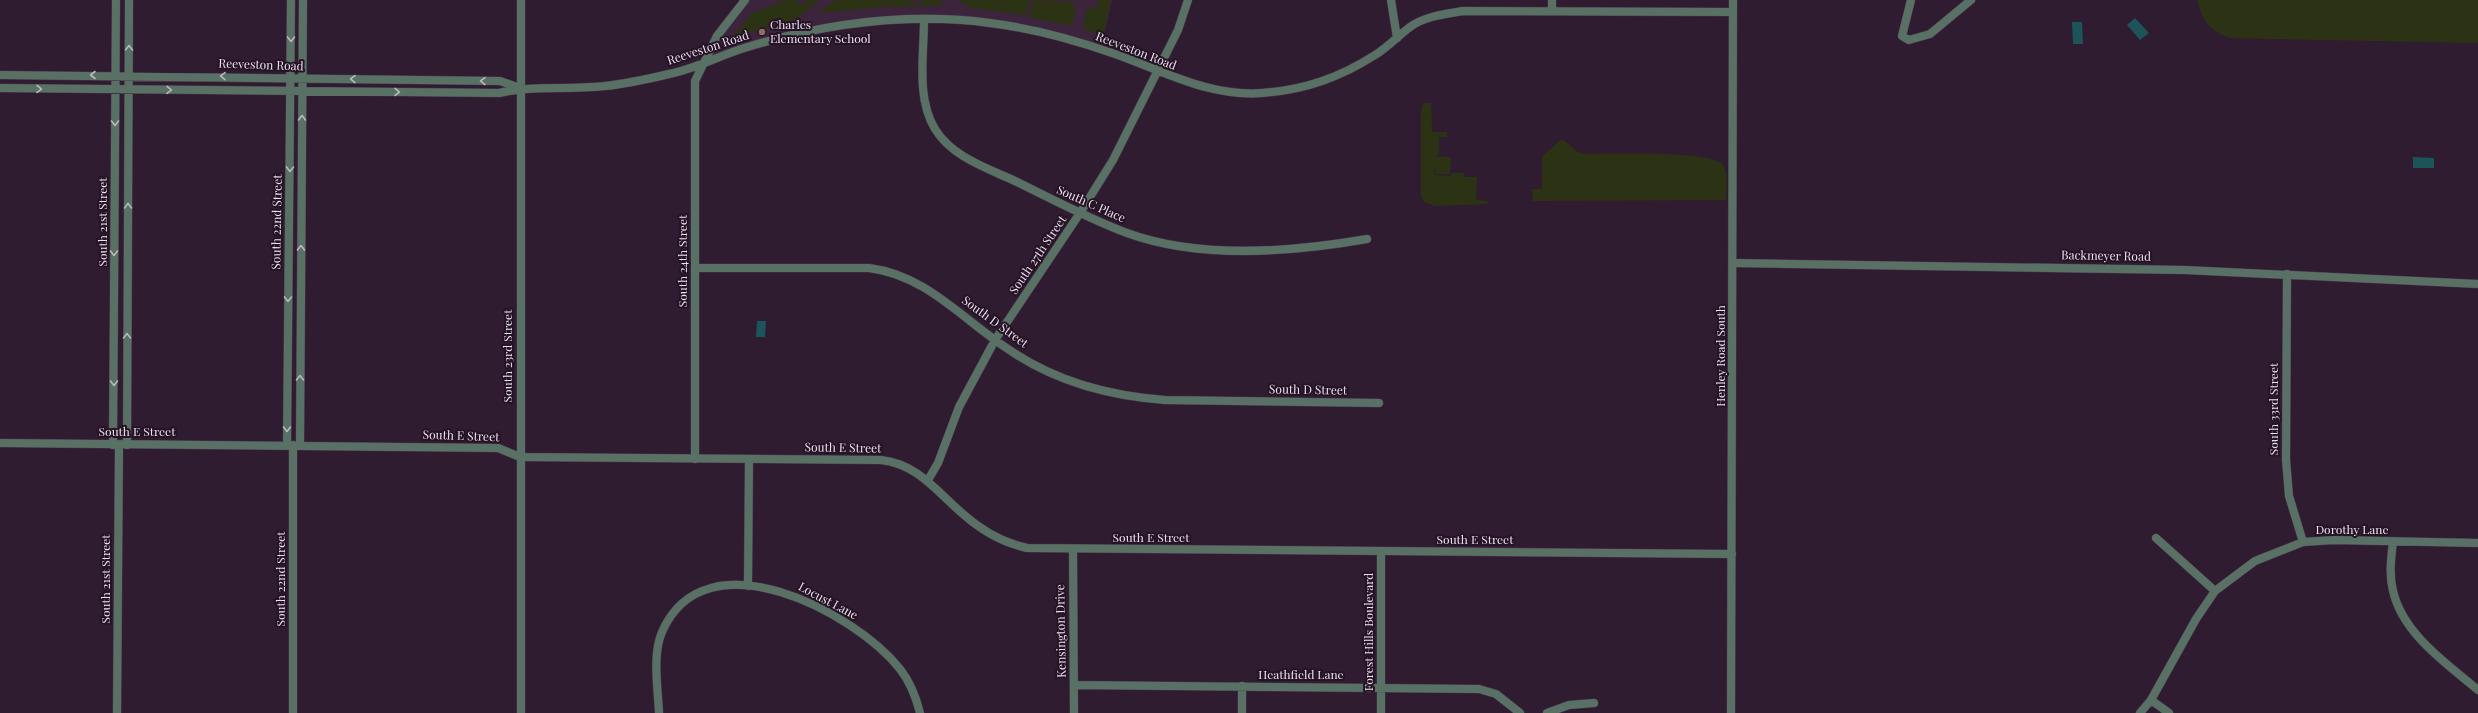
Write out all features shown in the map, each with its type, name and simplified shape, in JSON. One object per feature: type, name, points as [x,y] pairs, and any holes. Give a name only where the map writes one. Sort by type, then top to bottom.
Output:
[{"type":"street","name":"South 21st Street","points":[[116,0],[115,89],[120,444]]},
{"type":"street","name":"South 21st Street","points":[[117,713],[120,444],[129,75],[129,0]]},
{"type":"street","name":"South 22nd Street","points":[[291,0],[290,92],[293,445],[292,713]]},
{"type":"street","name":"South 22nd Street","points":[[293,445],[303,0]]},
{"type":"street","name":"South 23rd Street","points":[[521,0],[521,713]]},
{"type":"street","name":"South 24th Street","points":[[695,459],[695,81],[717,36],[745,0]]},
{"type":"street","name":"South 27th Street","points":[[928,480],[938,463],[959,407],[995,340],[1080,213],[1113,160],[1178,30],[1188,0]]},
{"type":"street","points":[[1391,0],[1397,38]]},
{"type":"street","points":[[1552,0],[1552,10]]},
{"type":"street","name":"Henley Road South","points":[[1731,713],[1734,263],[1732,0]]},
{"type":"street","points":[[1911,0],[1902,36],[1913,40],[1930,34],[1971,0]]},
{"type":"street","name":"Reeveston Road","points":[[0,88],[499,93],[521,88],[606,86],[670,74],[739,50],[808,30],[841,24],[924,20],[987,23],[1026,28],[1114,54],[1157,72],[1211,90],[1259,93],[1293,90],[1334,78],[1378,53],[1413,25],[1437,16],[1463,11],[1552,10],[1732,12]]},
{"type":"street","name":"South C Place","points":[[924,20],[924,97],[929,119],[938,134],[956,153],[1080,213],[1128,234],[1160,242],[1211,249],[1253,251],[1296,249],[1367,239]]},
{"type":"street","name":"Reeveston Road","points":[[0,75],[290,77],[302,79],[500,82],[521,88]]},
{"type":"street","name":"Backmeyer Road","points":[[1734,263],[2069,267],[2287,274],[2478,284]]},
{"type":"street","name":"South D Street","points":[[695,268],[869,268],[888,270],[916,281],[1008,350],[1051,372],[1085,386],[1134,398],[1165,400],[1379,403]]},
{"type":"street","name":"South 33rd Street","points":[[2287,274],[2286,460],[2289,496],[2304,542]]},
{"type":"street","name":"South E Street","points":[[0,443],[498,448],[520,457],[883,460],[908,467],[928,480],[963,515],[997,538],[1028,548],[1073,550],[1732,554]]},
{"type":"street","points":[[748,586],[749,459]]},
{"type":"street","points":[[2156,538],[2215,591]]},
{"type":"street","name":"Dorothy Lane","points":[[2140,713],[2151,700],[2196,619],[2215,591],[2255,561],[2304,542],[2334,540],[2478,543]]},
{"type":"street","points":[[2393,542],[2391,576],[2393,592],[2406,621],[2423,642],[2478,690]]},
{"type":"street","name":"Kensington Drive","points":[[1073,550],[1074,713]]},
{"type":"street","name":"Forest Hills Boulevard","points":[[1381,552],[1381,713]]},
{"type":"street","name":"Locust Lane","points":[[659,713],[658,652],[662,633],[675,612],[690,598],[706,590],[732,585],[748,586],[791,594],[851,626],[901,669],[914,691],[920,713]]},
{"type":"street","name":"Heathfield Lane","points":[[1074,685],[1479,689],[1496,694],[1520,713]]},
{"type":"street","points":[[1242,686],[1242,713]]},
{"type":"street","points":[[2151,700],[2169,713]]},
{"type":"street","points":[[1547,713],[1569,705],[1594,703]]},
{"type":"shaded area","name":"Charles Elementary School","points":[[745,0],[1112,0],[1101,50],[1070,40],[952,21],[841,24],[702,64]]},
{"type":"shaded area","points":[[785,0],[796,0],[800,4],[810,0],[820,0],[796,19],[735,37],[733,36],[752,13]]},
{"type":"shaded area","points":[[835,0],[907,0],[920,4],[923,0],[939,0],[946,5],[884,7],[818,13]]},
{"type":"shaded area","points":[[958,0],[1030,0],[1026,15],[971,8]]},
{"type":"shaded area","points":[[1033,0],[1073,2],[1075,11],[1072,24],[1070,26],[1029,17]]},
{"type":"shaded area","points":[[1098,0],[1111,0],[1103,36],[1085,30],[1083,26],[1087,8],[1096,9]]},
{"type":"shaded area","points":[[2197,0],[2478,0],[2478,43],[2230,38],[2211,28],[2204,19]]},
{"type":"shaded area","points":[[2135,18],[2149,33],[2140,40],[2127,25]]},
{"type":"shaded area","points":[[2072,22],[2082,22],[2083,44],[2073,44]]},
{"type":"shaded area","points":[[1423,103],[1431,103],[1432,132],[1447,132],[1447,137],[1439,137],[1439,155],[1434,156],[1451,157],[1450,174],[1435,174],[1434,163],[1434,175],[1451,176],[1452,173],[1464,173],[1464,177],[1477,177],[1476,200],[1488,201],[1487,204],[1435,206],[1424,202],[1421,195],[1421,113]]},
{"type":"shaded area","points":[[1562,139],[1578,152],[1585,154],[1657,154],[1698,157],[1713,160],[1722,164],[1726,171],[1726,200],[1533,201],[1532,189],[1542,189],[1542,156]]},
{"type":"shaded area","points":[[2413,157],[2434,158],[2434,168],[2413,168]]},
{"type":"shaded area","points":[[757,321],[766,321],[765,337],[756,337]]},
{"type":"place","name":"Charles Elementary School","points":[[762,32]]}]
